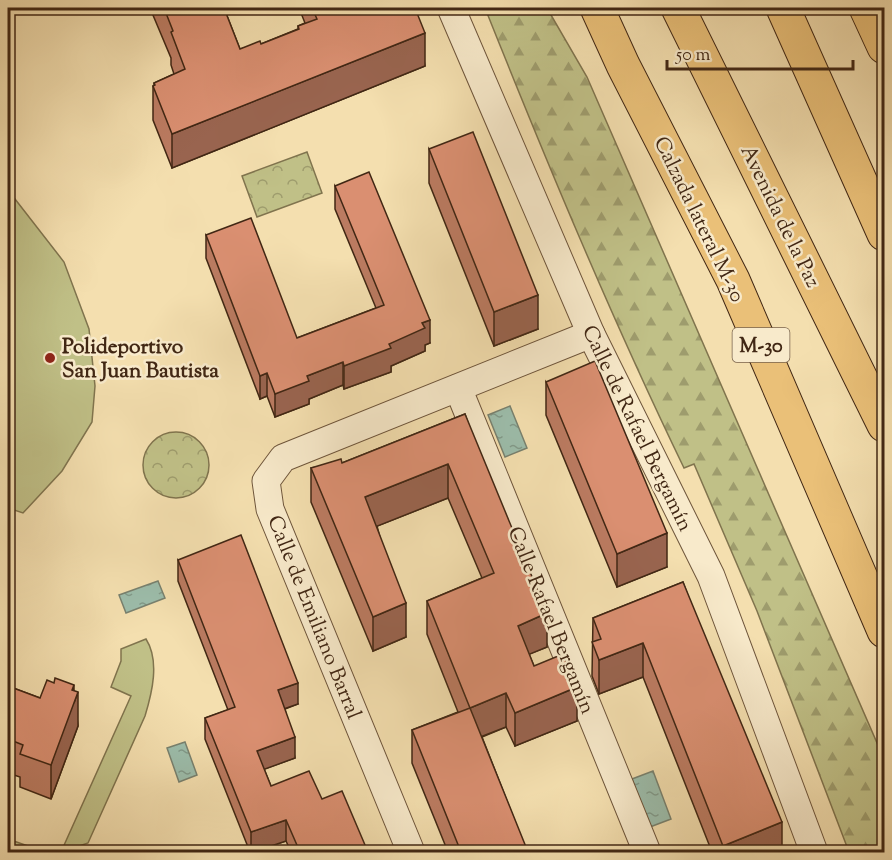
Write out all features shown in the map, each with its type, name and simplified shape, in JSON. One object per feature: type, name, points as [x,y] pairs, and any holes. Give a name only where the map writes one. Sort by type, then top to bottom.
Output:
[{"type":"highway","points":[[586,8],[623,65]]},
{"type":"highway","name":"Calzada lateral M-30","points":[[597,8],[623,65],[733,280],[885,631]]},
{"type":"highway","name":"Avenida de la Paz","points":[[678,8],[885,425]]},
{"type":"highway","points":[[783,8],[885,234]]},
{"type":"highway","points":[[866,8],[885,47]]},
{"type":"street","name":"Calle de Rafael Bergamín","points":[[451,8],[591,334],[711,576],[814,852]]},
{"type":"street","name":"Calle de Emiliano Barral","points":[[411,852],[270,509],[267,481],[283,458],[591,334]]},
{"type":"street","name":"Calle Rafael Bergamín","points":[[458,388],[646,852]]},
{"type":"green space","points":[[485,8],[547,8],[587,77],[884,759],[884,852],[849,852],[757,611],[694,464],[684,468],[631,354],[556,182]]},
{"type":"green space","points":[[307,152],[322,193],[257,217],[242,176]]},
{"type":"green space","name":"Polideportivo San Juan Bautista","points":[[8,190],[64,262],[89,329],[95,386],[92,422],[62,471],[23,513],[8,508]]},
{"type":"green space","points":[[176,432],[189,435],[199,442],[206,452],[209,465],[206,478],[199,488],[189,495],[176,498],[163,495],[153,488],[146,478],[143,465],[146,452],[153,442],[163,435]]},
{"type":"green space","points":[[146,639],[154,667],[145,716],[88,843],[79,846],[77,852],[61,852],[131,696],[111,687],[121,661],[121,649]]},
{"type":"green space","points":[[8,839],[45,852],[8,852]]},
{"type":"water","points":[[510,406],[527,448],[505,457],[488,415]]},
{"type":"water","points":[[158,581],[165,598],[126,613],[119,595]]},
{"type":"water","points":[[185,742],[197,775],[179,782],[167,748]]},
{"type":"water","points":[[653,771],[671,819],[650,827],[632,779]]},
{"type":"building","points":[[164,8],[224,8],[240,49],[260,41],[261,44],[317,19],[312,8],[415,8],[425,33],[172,134],[153,86],[154,83],[185,69]]},
{"type":"building","points":[[473,132],[538,295],[494,312],[429,149]]},
{"type":"building","points":[[369,172],[430,320],[422,323],[425,328],[389,344],[391,348],[344,366],[343,362],[307,376],[309,381],[275,394],[267,373],[260,376],[206,235],[251,218],[297,338],[384,305],[335,186]]},
{"type":"building","points":[[595,361],[667,533],[617,554],[546,382]]},
{"type":"building","points":[[465,414],[547,613],[518,626],[534,666],[563,654],[577,687],[515,713],[506,693],[470,708],[427,601],[494,573],[448,464],[365,497],[406,603],[373,617],[311,468],[341,459],[342,463]]},
{"type":"building","points":[[241,535],[298,683],[278,690],[295,737],[257,751],[271,786],[309,771],[322,799],[342,791],[368,852],[300,852],[286,820],[251,832],[205,718],[235,707],[178,560]]},
{"type":"building","points":[[683,582],[782,822],[723,846],[643,643],[599,660],[592,642],[601,639],[593,618]]},
{"type":"building","points":[[55,678],[74,685],[72,690],[78,692],[51,765],[20,754],[23,745],[8,739],[8,686],[40,698],[47,680],[54,683]]},
{"type":"building","points":[[470,708],[528,852],[461,852],[412,730]]},
{"type":"place","name":"Polideportivo San Juan Bautista","points":[[50,358]]}]
